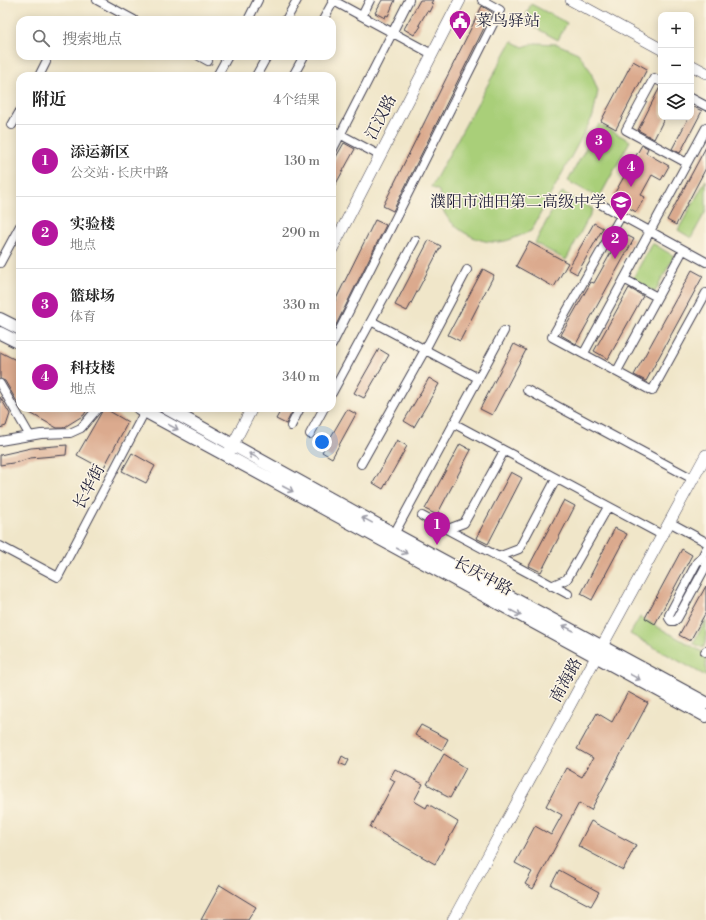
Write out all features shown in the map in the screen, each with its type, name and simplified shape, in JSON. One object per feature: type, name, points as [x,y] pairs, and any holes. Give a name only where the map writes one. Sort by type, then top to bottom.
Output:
[{"type":"main road","points":[[0,319],[16,327]]},
{"type":"main road","points":[[0,333],[16,342]]},
{"type":"main road","name":"长庆中路","points":[[146,412],[600,651],[706,703]]},
{"type":"main road","name":"长庆中路","points":[[173,412],[394,534],[600,651],[706,716]]},
{"type":"street","points":[[97,0],[127,16]]},
{"type":"street","points":[[250,16],[258,0]]},
{"type":"street","points":[[288,16],[297,0]]},
{"type":"street","points":[[325,16],[333,0],[432,54]]},
{"type":"street","points":[[362,16],[370,0]]},
{"type":"street","points":[[336,143],[409,0]]},
{"type":"street","name":"江汉路","points":[[336,241],[460,0]]},
{"type":"street","points":[[336,337],[500,10],[482,0]]},
{"type":"street","points":[[571,0],[659,48]]},
{"type":"street","points":[[219,72],[226,60]]},
{"type":"street","points":[[258,72],[265,60]]},
{"type":"street","points":[[295,72],[302,60]]},
{"type":"street","points":[[41,72],[46,62]]},
{"type":"street","points":[[694,67],[706,73]]},
{"type":"street","points":[[658,80],[654,78],[626,130],[687,163]]},
{"type":"street","points":[[694,100],[706,106]]},
{"type":"street","points":[[12,125],[16,118]]},
{"type":"street","points":[[584,353],[706,128]]},
{"type":"street","points":[[336,132],[379,155]]},
{"type":"street","points":[[602,206],[706,262]]},
{"type":"street","points":[[621,216],[552,337],[652,391],[706,293]]},
{"type":"street","points":[[0,263],[16,233]]},
{"type":"street","points":[[336,386],[415,240]]},
{"type":"street","points":[[617,371],[683,250]]},
{"type":"street","points":[[361,464],[425,350],[467,270]]},
{"type":"street","points":[[624,279],[657,297]]},
{"type":"street","points":[[371,321],[478,378]]},
{"type":"street","points":[[394,534],[504,331]]},
{"type":"street","points":[[0,384],[16,412]]},
{"type":"street","points":[[526,390],[693,479]]},
{"type":"street","points":[[16,412],[30,436]]},
{"type":"street","points":[[0,441],[30,436],[70,433],[81,428],[95,412]]},
{"type":"street","name":"长华街","points":[[0,546],[58,576],[141,412]]},
{"type":"street","points":[[227,456],[250,412]]},
{"type":"street","points":[[291,426],[298,412]]},
{"type":"street","points":[[310,434],[322,412]]},
{"type":"street","points":[[453,423],[662,535]]},
{"type":"street","points":[[448,529],[464,523],[504,450]]},
{"type":"street","name":"南海路","points":[[453,920],[706,455]]},
{"type":"street","points":[[498,557],[519,549],[556,479]]},
{"type":"street","points":[[551,586],[568,579],[608,507]]},
{"type":"street","points":[[422,516],[568,594]]},
{"type":"street","points":[[669,522],[706,542]]},
{"type":"street","points":[[704,561],[697,562],[669,615],[671,621],[677,619],[706,566],[704,561],[706,549]]},
{"type":"green space","points":[[531,4],[567,23],[558,40],[523,21]]},
{"type":"green space","points":[[512,41],[523,47],[535,43],[557,44],[578,53],[590,70],[598,91],[593,116],[531,231],[515,238],[492,242],[476,238],[460,230],[454,225],[448,219],[443,210],[439,191],[431,187]]},
{"type":"green space","points":[[599,124],[630,141],[599,198],[568,181]]},
{"type":"green space","points":[[706,180],[706,211],[691,238],[678,230]]},
{"type":"green space","points":[[562,192],[593,209],[566,260],[535,243]]},
{"type":"green space","points":[[652,243],[674,256],[655,292],[632,280]]},
{"type":"green space","points":[[640,617],[706,654],[706,676],[630,634]]},
{"type":"green space","points":[[706,620],[706,642],[703,648],[693,643]]},
{"type":"building","points":[[382,0],[395,0],[388,16],[386,15],[385,18],[375,13]]},
{"type":"building","points":[[420,0],[433,0],[431,3],[433,4],[429,12],[427,11],[419,25],[421,26],[414,35],[404,29]]},
{"type":"building","points":[[482,6],[492,12],[393,211],[383,206]]},
{"type":"building","points":[[633,61],[647,69],[616,129],[601,121]]},
{"type":"building","points":[[658,91],[658,120],[664,120],[654,139],[638,130]]},
{"type":"building","points":[[694,107],[702,111],[680,153],[672,149],[687,120],[694,120]]},
{"type":"building","points":[[344,143],[355,149],[336,184],[336,157]]},
{"type":"building","points":[[642,145],[648,148],[646,153],[669,166],[661,180],[652,175],[641,195],[645,197],[636,212],[613,196]]},
{"type":"building","points":[[706,147],[706,168],[676,225],[667,220]]},
{"type":"building","points":[[375,220],[386,225],[336,325],[336,299]]},
{"type":"building","points":[[594,223],[603,228],[577,274],[568,269]]},
{"type":"building","points":[[622,233],[634,239],[576,344],[561,335],[591,282],[594,283]]},
{"type":"building","points":[[429,240],[441,246],[407,311],[395,305]]},
{"type":"building","points":[[529,242],[568,263],[554,287],[516,266]]},
{"type":"building","points":[[483,269],[494,275],[460,341],[448,335]]},
{"type":"building","points":[[692,270],[703,276],[646,381],[634,375]]},
{"type":"building","points":[[629,288],[643,296],[608,359],[594,351]]},
{"type":"building","points":[[514,344],[526,350],[492,415],[480,409]]},
{"type":"building","points":[[379,349],[389,355],[364,398],[354,393]]},
{"type":"building","points":[[0,352],[16,360],[16,400],[5,381],[0,379]]},
{"type":"building","points":[[429,378],[439,384],[414,427],[404,421]]},
{"type":"building","points":[[0,397],[10,414],[6,426],[0,428]]},
{"type":"building","points":[[347,409],[356,414],[332,458],[322,452]]},
{"type":"building","points":[[28,412],[86,412],[84,415],[63,428],[57,428]]},
{"type":"building","points":[[102,412],[111,412],[128,422],[103,469],[77,455]]},
{"type":"building","points":[[280,412],[292,412],[286,424],[276,419]]},
{"type":"building","points":[[397,440],[407,446],[383,489],[373,483]]},
{"type":"building","points":[[460,444],[471,450],[437,515],[425,509]]},
{"type":"building","points":[[67,445],[66,455],[30,458],[19,462],[0,465],[0,455],[31,448]]},
{"type":"building","points":[[132,453],[155,466],[146,483],[122,471]]},
{"type":"building","points":[[511,472],[522,478],[488,544],[476,538]]},
{"type":"building","points":[[564,500],[575,506],[541,572],[529,566]]},
{"type":"building","points":[[615,528],[627,534],[592,600],[581,594]]},
{"type":"building","points":[[682,549],[692,555],[655,624],[645,618]]},
{"type":"building","points":[[706,586],[706,612],[690,641],[679,635]]},
{"type":"building","points":[[628,692],[648,703],[591,810],[579,803],[533,889],[525,884],[532,872],[515,863],[535,826],[551,835],[562,815],[546,806],[566,768],[582,777],[593,758],[577,749],[597,713],[612,722]]},
{"type":"building","points":[[421,725],[448,739],[442,750],[415,735]]},
{"type":"building","points":[[444,754],[466,768],[450,798],[427,784]]},
{"type":"building","points":[[342,756],[349,760],[346,766],[339,763]]},
{"type":"building","points":[[395,769],[423,784],[414,801],[426,808],[428,804],[458,822],[435,864],[370,827],[395,781],[390,778]]},
{"type":"building","points":[[591,821],[636,845],[623,870],[578,846]]},
{"type":"building","points":[[559,870],[599,892],[591,906],[551,885]]},
{"type":"building","points":[[220,885],[256,907],[248,920],[201,920]]},
{"type":"place","name":"菜鸟驿站","points":[[460,40]]},
{"type":"place","name":"篮球场","points":[[599,161]]},
{"type":"place","name":"科技楼","points":[[631,187]]},
{"type":"place","name":"濮阳市油田第二高级中学","points":[[621,222]]},
{"type":"place","name":"实验楼","points":[[615,259]]},
{"type":"place","name":"添运新区","points":[[437,545]]}]
